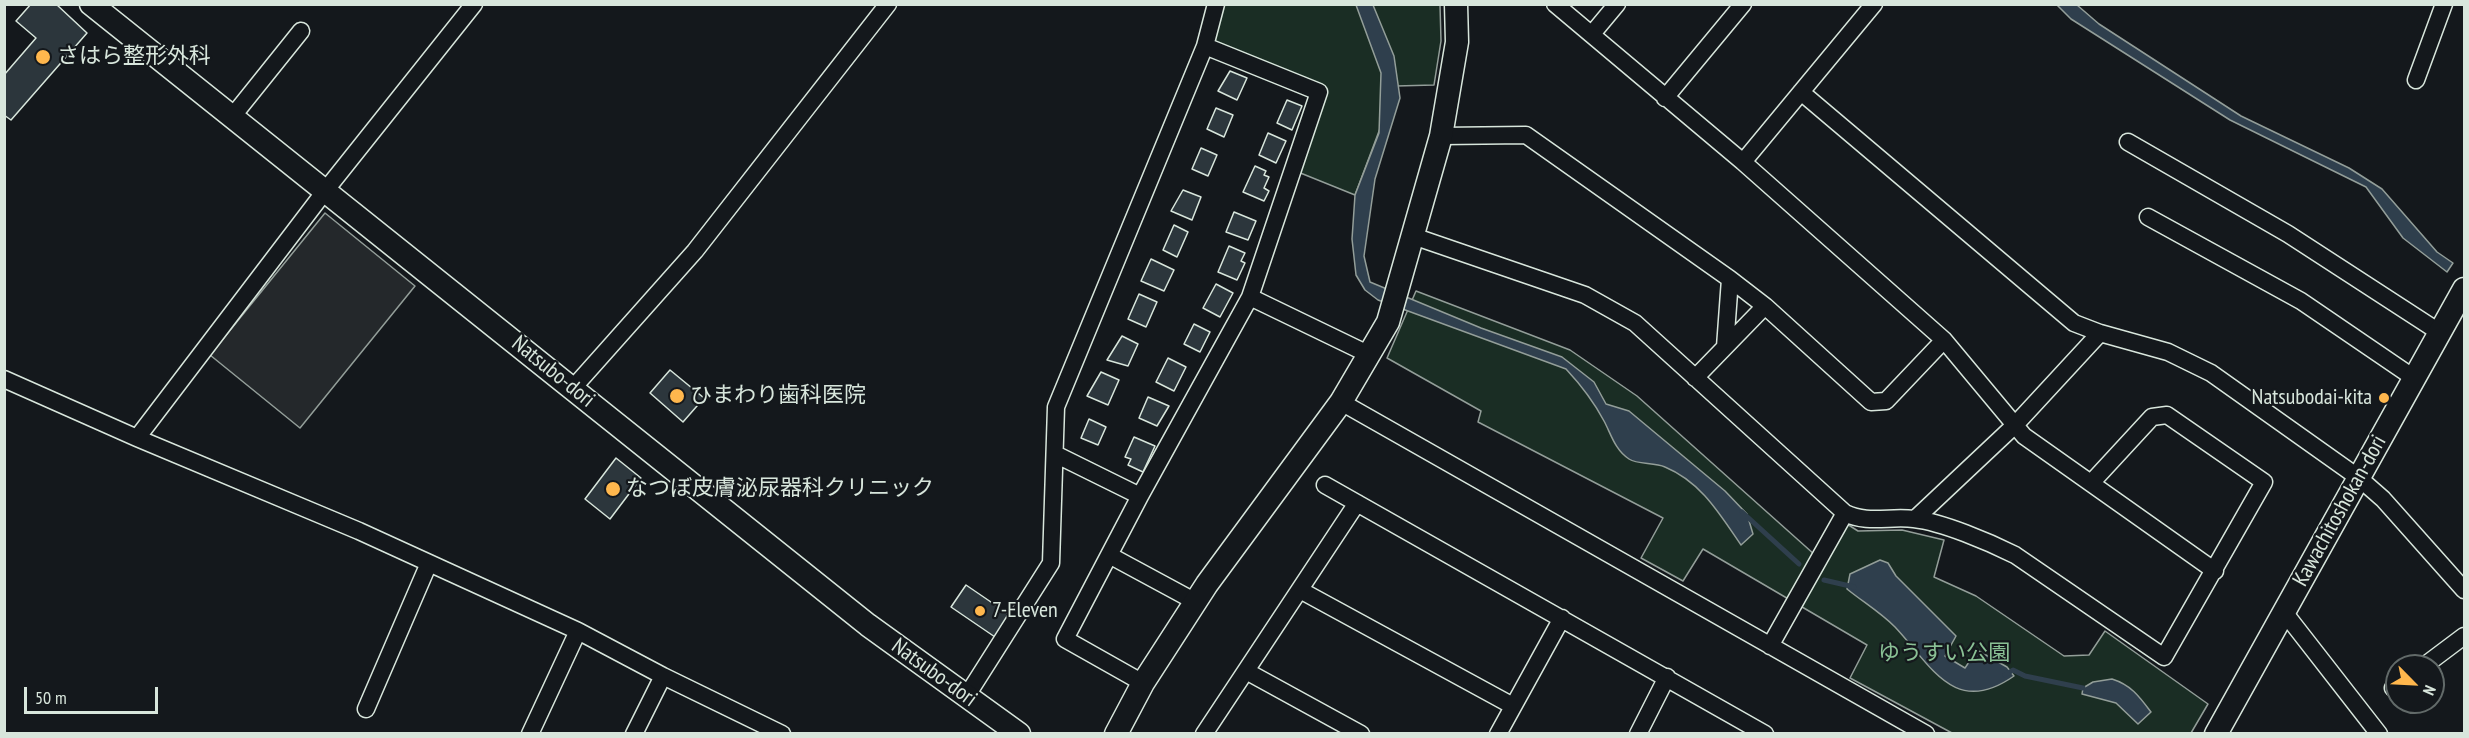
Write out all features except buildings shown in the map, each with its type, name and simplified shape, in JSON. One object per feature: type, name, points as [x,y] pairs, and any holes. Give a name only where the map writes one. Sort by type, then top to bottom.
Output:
[{"type":"street","name":"Natsubo-dori","points":[[91,4],[868,625],[1019,734]]},
{"type":"street","points":[[136,438],[325,191],[474,4]]},
{"type":"street","points":[[573,388],[695,251],[888,4]]},
{"type":"street","points":[[966,697],[1051,563],[1056,407],[1205,46],[1216,4]]},
{"type":"street","points":[[1116,734],[1143,683],[1196,602],[1341,402],[1388,322],[1441,135],[1457,42],[1456,4]]},
{"type":"street","points":[[1555,4],[1743,162],[1944,340],[2024,436],[2215,571]]},
{"type":"street","points":[[1592,34],[1617,4]]},
{"type":"street","points":[[1665,98],[1743,4]]},
{"type":"street","points":[[1743,162],[1874,4]]},
{"type":"street","points":[[2416,80],[2444,4]]},
{"type":"street","points":[[232,117],[301,31]]},
{"type":"street","points":[[1143,683],[1065,639],[1140,496],[1250,297],[1319,92],[1205,46]]},
{"type":"street","points":[[1800,92],[2074,323],[2100,333],[2168,351],[2211,373],[2359,478],[2383,499],[2464,590]]},
{"type":"street","points":[[1441,135],[1526,135],[1766,306],[1871,402],[1886,401],[1944,340]]},
{"type":"street","points":[[2128,142],[2288,234],[2439,332]]},
{"type":"street","points":[[2148,216],[2301,301],[2414,378]]},
{"type":"street","points":[[1413,236],[1585,295],[1635,323],[1845,513],[1857,519],[1915,519],[1990,542],[2015,555],[2164,657],[2264,482],[2167,416],[2152,417],[2092,482]]},
{"type":"street","points":[[1725,347],[1730,279]]},
{"type":"street","name":"Kawachitoshokan-dori","points":[[2216,734],[2464,289]]},
{"type":"street","points":[[1250,297],[1370,355]]},
{"type":"street","points":[[1695,378],[1766,306]]},
{"type":"street","points":[[1915,519],[2015,425],[2100,333]]},
{"type":"street","points":[[4,379],[136,438],[429,562],[578,632],[782,734]]},
{"type":"street","points":[[1341,402],[1926,734]]},
{"type":"street","points":[[1055,454],[1140,496]]},
{"type":"street","points":[[1325,485],[1764,734]]},
{"type":"street","points":[[1204,734],[1357,503]]},
{"type":"street","points":[[1770,646],[1845,513]]},
{"type":"street","points":[[1109,555],[1196,602]]},
{"type":"street","points":[[366,709],[429,562]]},
{"type":"street","points":[[1300,590],[1513,706]]},
{"type":"street","points":[[2284,612],[2379,734]]},
{"type":"street","points":[[1498,734],[1562,618]]},
{"type":"street","points":[[530,734],[578,632]]},
{"type":"street","points":[[2440,654],[2464,636]]},
{"type":"street","points":[[1246,671],[1361,734]]},
{"type":"street","points":[[634,734],[663,676]]},
{"type":"street","points":[[1638,734],[1667,677]]},
{"type":"green space","points":[[1216,5],[1440,5],[1441,41],[1434,85],[1396,86],[1355,195],[1293,170],[1319,92],[1205,46]]},
{"type":"green space","name":"ゆうすい公園","points":[[1416,291],[1570,350],[1637,396],[1824,563],[1847,524],[1858,531],[1902,530],[1944,540],[1934,577],[1976,596],[2064,656],[2089,655],[2105,631],[2208,704],[2191,733],[1952,733],[1850,678],[1867,645],[1703,549],[1683,581],[1641,558],[1663,518],[1478,422],[1481,411],[1387,358]]},
{"type":"shaded area","points":[[325,213],[415,286],[300,428],[210,355]]},
{"type":"water","points":[[1356,5],[1373,5],[1394,56],[1400,98],[1375,179],[1364,256],[1370,282],[1481,328],[1562,357],[1594,382],[1606,404],[1629,411],[1725,491],[1747,514],[1753,534],[1741,545],[1708,500],[1689,481],[1665,467],[1637,462],[1624,455],[1591,400],[1566,369],[1378,300],[1365,290],[1356,275],[1352,239],[1355,195],[1379,133],[1381,73]]},
{"type":"water","points":[[2057,5],[2077,5],[2099,24],[2241,116],[2349,168],[2382,189],[2437,252],[2453,263],[2447,272],[2403,238],[2366,187],[2230,120],[2071,19]]},
{"type":"water","points":[[1880,560],[1888,563],[1896,576],[1956,636],[1945,656],[1965,668],[1977,650],[2007,667],[2014,676],[1993,688],[1975,691],[1959,689],[1946,682],[1895,627],[1847,589],[1850,574]]},
{"type":"water","points":[[2112,679],[2124,684],[2134,692],[2151,712],[2138,724],[2116,703],[2082,694],[2083,688],[2093,682]]},
{"type":"waterway","points":[[1742,512],[1799,564]]},
{"type":"waterway","points":[[1824,580],[1854,587]]},
{"type":"waterway","points":[[2005,675],[2013,670],[2025,676],[2083,688]]},
{"type":"place","name":"さはら整形外科","points":[[43,57]]},
{"type":"place","name":"ひまわり歯科医院","points":[[677,396]]},
{"type":"place","name":"Natsubodai-kita","points":[[2384,398]]},
{"type":"place","name":"なつぼ皮膚泌尿器科クリニック","points":[[613,489]]},
{"type":"place","name":"7-Eleven","points":[[980,611]]}]
